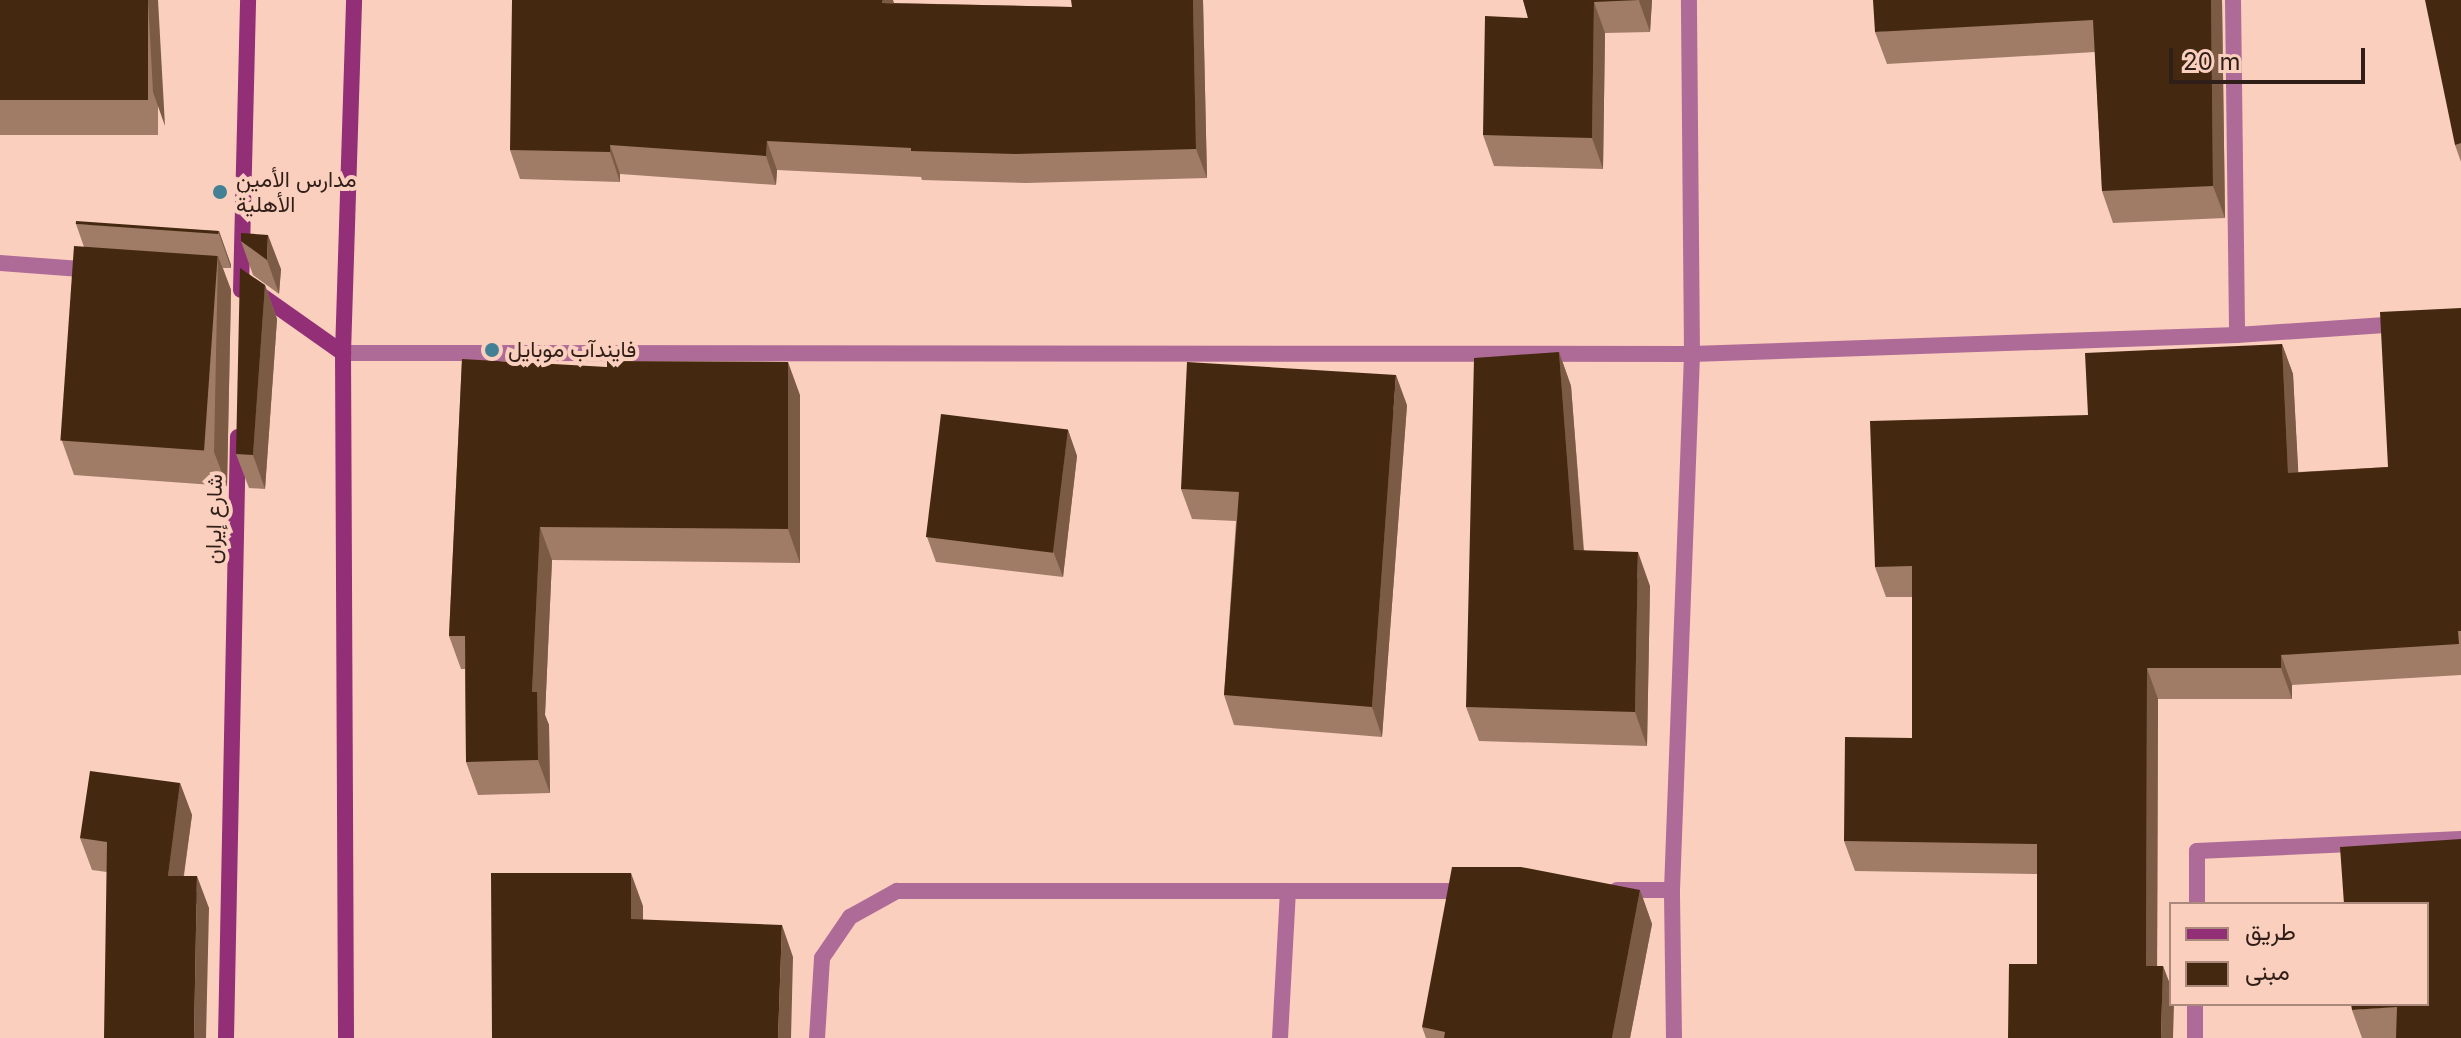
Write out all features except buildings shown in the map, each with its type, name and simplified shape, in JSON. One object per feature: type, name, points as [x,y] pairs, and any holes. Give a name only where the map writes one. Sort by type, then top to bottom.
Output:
[{"type":"street","points":[[240,312],[233,280],[248,0]]},
{"type":"street","points":[[346,1038],[343,353],[354,0]]},
{"type":"street","points":[[1674,1038],[1672,890],[1692,354],[1689,0]]},
{"type":"street","points":[[2233,0],[2237,335]]},
{"type":"street","points":[[0,263],[105,271]]},
{"type":"street","points":[[233,280],[343,353],[1692,354],[2237,335],[2416,323]]},
{"type":"street","name":"شارع إيران","points":[[226,1038],[238,422]]},
{"type":"street","points":[[2197,902],[2197,851],[2461,839]]},
{"type":"street","points":[[1592,891],[1672,890]]},
{"type":"street","points":[[817,1038],[822,958],[850,917],[897,891],[1480,891]]},
{"type":"street","points":[[1280,1038],[1288,892]]},
{"type":"street","points":[[2195,1006],[2195,1038]]},
{"type":"place","name":"مدارس الأمين الأهلية","points":[[220,192]]},
{"type":"place","name":"فايندآب موبايل","points":[[492,350]]}]
